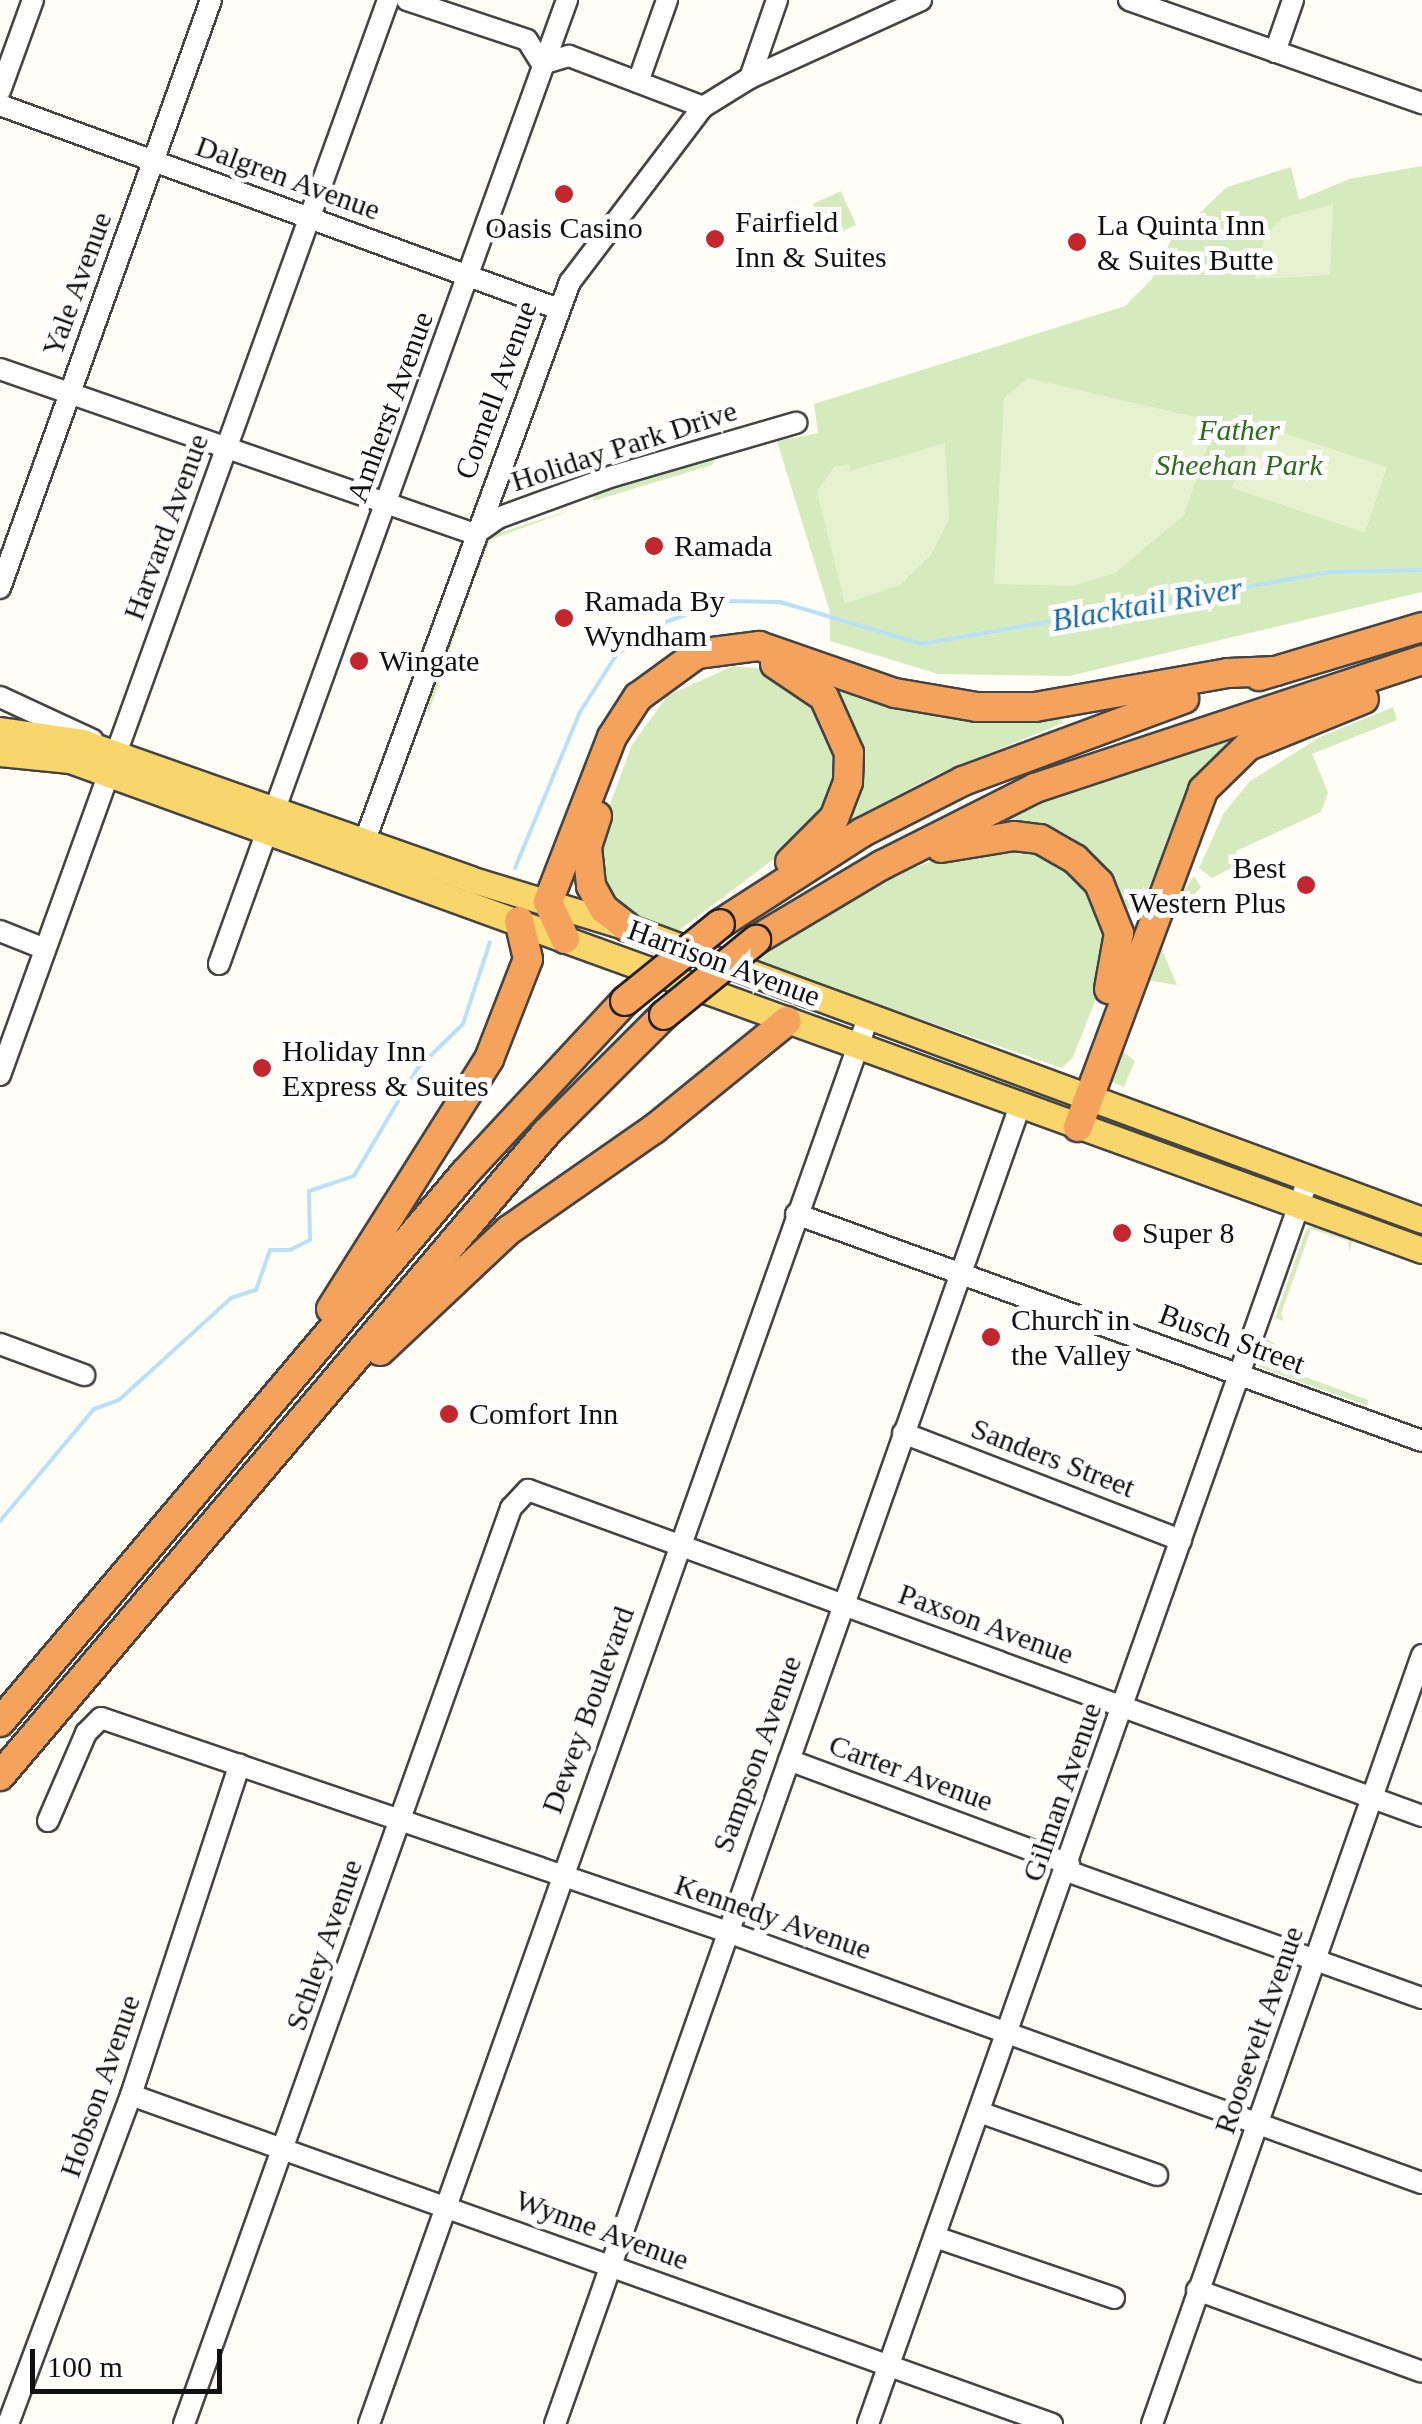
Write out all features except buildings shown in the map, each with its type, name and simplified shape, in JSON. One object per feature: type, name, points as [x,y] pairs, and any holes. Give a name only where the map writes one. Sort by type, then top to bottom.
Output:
[{"type":"highway","points":[[720,924],[863,832],[962,781],[1131,715],[1422,627]]},
{"type":"highway","points":[[565,939],[548,902],[624,714],[654,682],[697,654],[759,646],[895,693],[977,708],[1035,708],[1228,673],[1276,671]]},
{"type":"highway","points":[[0,1722],[176,1521],[465,1173],[625,1002],[720,924],[813,842],[834,818],[848,782],[849,753],[834,708],[792,670],[759,660],[688,675],[647,709],[626,738],[590,833],[587,864],[604,909],[627,928]]},
{"type":"highway","points":[[0,1776],[546,1133],[664,1015],[756,940],[882,864],[1034,788],[1422,660]]},
{"type":"highway","points":[[1069,1124],[1202,790],[1231,759],[1274,734],[1422,679]]},
{"type":"highway","points":[[882,864],[981,838],[1014,836],[1059,848],[1099,883],[1120,933],[1118,957],[1080,1097]]},
{"type":"highway","points":[[176,1521],[322,1322],[454,1118],[511,1010],[528,959],[519,921]]},
{"type":"highway","points":[[280,1444],[509,1230],[654,1130],[788,1021]]},
{"type":"main road","name":"Harrison Avenue","points":[[0,730],[51,734],[112,765],[269,822],[565,939],[1422,1250]]},
{"type":"main road","name":"Harrison Avenue","points":[[0,753],[44,754],[112,765]]},
{"type":"main road","name":"Harrison Avenue","points":[[269,822],[364,843],[627,928],[1422,1220]]},
{"type":"street","points":[[0,92],[33,0]]},
{"type":"street","name":"Yale Avenue","points":[[0,588],[211,0]]},
{"type":"street","name":"Harvard Avenue","points":[[0,1074],[388,0]]},
{"type":"street","points":[[408,0],[526,40],[542,64],[569,56],[703,107]]},
{"type":"street","name":"Amherst Avenue","points":[[219,964],[567,0]]},
{"type":"street","points":[[638,82],[667,0]]},
{"type":"street","points":[[750,78],[777,0]]},
{"type":"street","name":"Cornell Avenue","points":[[364,843],[556,308],[703,107],[750,78],[922,0]]},
{"type":"street","points":[[1129,0],[1422,103]]},
{"type":"street","points":[[1274,52],[1294,0]]},
{"type":"street","name":"Dalgren Avenue","points":[[0,106],[556,308]]},
{"type":"street","points":[[0,369],[475,534]]},
{"type":"street","name":"Holiday Park Drive","points":[[475,534],[498,518],[612,476],[796,423]]},
{"type":"street","points":[[0,698],[57,718],[112,765]]},
{"type":"street","points":[[0,931],[45,949]]},
{"type":"street","name":"Dewey Boulevard","points":[[369,2424],[868,1018]]},
{"type":"street","name":"Sampson Avenue","points":[[560,2423],[725,1931],[1020,1106]]},
{"type":"street","name":"Gilman Avenue","points":[[868,2424],[1068,1868],[1308,1179]]},
{"type":"street","name":"Busch Street","points":[[796,1214],[1422,1440]]},
{"type":"street","points":[[0,1344],[84,1374]]},
{"type":"street","name":"Sanders Street","points":[[903,1433],[1181,1540]]},
{"type":"street","name":"Paxson Avenue","points":[[528,1490],[1422,1816]]},
{"type":"street","name":"Schley Avenue","points":[[184,2424],[286,2148],[511,1508],[528,1490]]},
{"type":"street","name":"Roosevelt Avenue","points":[[1152,2424],[1422,1655]]},
{"type":"street","name":"Kennedy Avenue","points":[[48,1822],[86,1732],[101,1718],[725,1931],[1422,2182]]},
{"type":"street","name":"Carter Avenue","points":[[789,1760],[1422,1998]]},
{"type":"street","name":"Hobson Avenue","points":[[9,2424],[131,2095],[240,1764]]},
{"type":"street","name":"Wynne Avenue","points":[[131,2095],[1052,2424]]},
{"type":"street","points":[[979,2112],[1157,2175]]},
{"type":"street","points":[[936,2237],[1114,2298]]},
{"type":"street","points":[[1197,2290],[1422,2372]]},
{"type":"street","points":[[0,2420],[9,2424]]},
{"type":"green space","name":"Father Sheehan Park","points":[[1422,166],[1422,592],[1069,676],[938,674],[830,641],[830,612],[777,441],[818,433],[814,404],[1125,306],[1152,279],[1171,240],[1227,187],[1291,167],[1299,200],[1349,179]]},
{"type":"green space","points":[[841,191],[856,225],[828,238],[813,204]]},
{"type":"green space","points":[[1333,204],[1330,275],[1255,279],[1265,235],[1282,218]]},
{"type":"green space","points":[[1028,378],[1216,422],[1184,515],[1115,573],[1073,586],[994,584],[1004,398]]},
{"type":"green space","points":[[1254,423],[1387,467],[1365,533],[1232,488]]},
{"type":"green space","points":[[945,443],[949,519],[931,555],[901,584],[845,604],[817,492],[834,467],[849,464],[850,471]]},
{"type":"green space","points":[[708,454],[715,459],[712,465],[593,501],[594,494]]},
{"type":"green space","points":[[574,509],[490,540],[469,593],[489,536]]},
{"type":"green space","points":[[464,609],[430,709],[427,713],[432,691]]},
{"type":"green space","points":[[733,666],[774,670],[821,705],[840,762],[832,802],[810,832],[678,931],[627,912],[599,880],[605,818],[632,745],[667,696]]},
{"type":"green space","points":[[830,682],[1060,715],[1063,723],[936,775],[841,825],[856,737]]},
{"type":"green space","points":[[1393,707],[1397,720],[1312,754],[1328,792],[1321,812],[1236,851],[1237,865],[1212,878],[1199,868],[1224,813],[1250,781],[1320,737]]},
{"type":"green space","points":[[1237,735],[1194,783],[1140,907],[1125,909],[1108,876],[1059,832],[1020,823],[989,825],[1009,810]]},
{"type":"green space","points":[[980,843],[1061,855],[1105,914],[1105,976],[1073,1057],[1062,1068],[749,960],[866,886]]},
{"type":"green space","points":[[1194,876],[1201,887],[1165,930],[1169,913]]},
{"type":"green space","points":[[1160,945],[1177,985],[1146,980],[1121,1050],[1135,1061],[1124,1087],[1110,1081],[1109,1073],[1152,947]]},
{"type":"green space","points":[[1309,1227],[1353,1240],[1349,1251],[1348,1241],[1311,1229],[1281,1314],[1284,1321],[1275,1318],[1305,1233]]},
{"type":"green space","points":[[1267,1339],[1276,1344],[1281,1368],[1368,1400],[1366,1405],[1259,1367]]},
{"type":"waterway","name":"Blacktail River","points":[[515,868],[580,712],[617,654],[668,621],[725,601],[780,602],[922,644],[1330,572],[1422,570]]},
{"type":"waterway","points":[[0,1521],[94,1409],[119,1400],[231,1298],[256,1290],[270,1250],[290,1250],[310,1240],[309,1191],[354,1176],[417,1069],[463,1024],[490,942]]},
{"type":"place","name":"Oasis Casino","points":[[564,194]]},
{"type":"place","name":"Fairfield Inn & Suites","points":[[715,239]]},
{"type":"place","name":"La Quinta Inn & Suites Butte","points":[[1077,242]]},
{"type":"place","name":"Ramada","points":[[654,546]]},
{"type":"place","name":"Ramada By Wyndham","points":[[564,618]]},
{"type":"place","name":"Wingate","points":[[359,661]]},
{"type":"place","name":"Best Western Plus","points":[[1306,885]]},
{"type":"place","name":"Holiday Inn Express & Suites","points":[[262,1068]]},
{"type":"place","name":"Super 8","points":[[1122,1233]]},
{"type":"place","name":"Church in the Valley","points":[[991,1337]]},
{"type":"place","name":"Comfort Inn","points":[[449,1414]]}]
